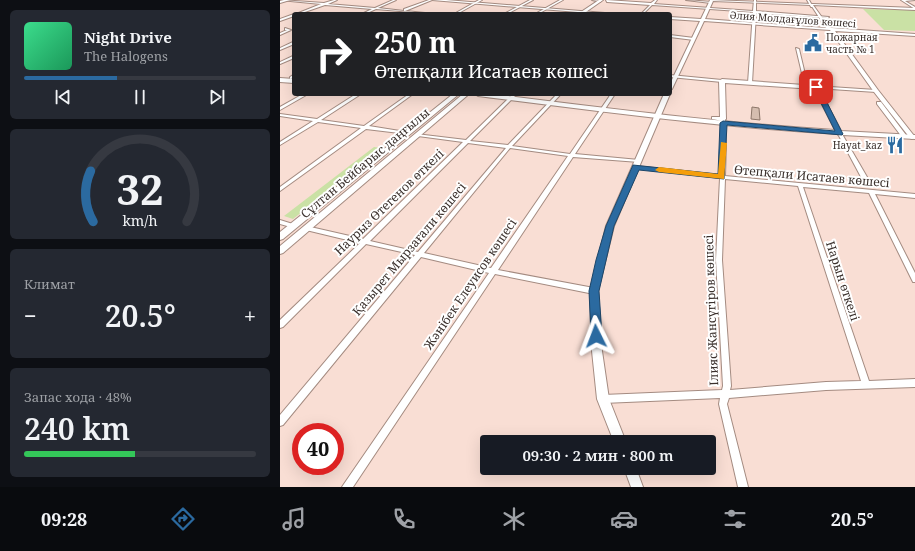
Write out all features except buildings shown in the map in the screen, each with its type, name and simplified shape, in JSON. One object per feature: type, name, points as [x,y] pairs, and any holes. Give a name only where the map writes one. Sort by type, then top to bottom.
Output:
[{"type":"main road","points":[[587,12],[601,0]]},
{"type":"main road","points":[[588,12],[608,0]]},
{"type":"main road","points":[[280,79],[292,78]]},
{"type":"main road","points":[[722,81],[816,87],[838,130]]},
{"type":"main road","name":"Ілияс Жансүгіров көшесі","points":[[722,81],[723,121]]},
{"type":"main road","name":"Сұлтан Бейбарыс даңғылы","points":[[280,237],[406,133],[453,96]]},
{"type":"main road","name":"Сұлтан Бейбарыс даңғылы","points":[[280,250],[464,96]]},
{"type":"main road","points":[[511,96],[723,121],[909,134]]},
{"type":"street","points":[[280,1],[286,0],[413,12]]},
{"type":"street","points":[[301,12],[336,0]]},
{"type":"street","points":[[368,12],[395,0]]},
{"type":"street","points":[[403,11],[432,0],[576,12]]},
{"type":"street","points":[[459,12],[481,0]]},
{"type":"street","points":[[509,12],[532,0]]},
{"type":"street","points":[[540,12],[562,0]]},
{"type":"street","points":[[593,0],[601,0]]},
{"type":"street","points":[[608,0],[708,9],[828,17]]},
{"type":"street","points":[[644,12],[656,0]]},
{"type":"street","points":[[687,0],[755,1],[812,6],[915,8]]},
{"type":"street","points":[[808,0],[909,134]]},
{"type":"street","points":[[903,0],[915,8]]},
{"type":"street","points":[[903,0],[915,0]]},
{"type":"street","points":[[672,85],[712,1]]},
{"type":"street","points":[[750,83],[755,1]]},
{"type":"street","points":[[280,20],[292,15]]},
{"type":"street","name":"Әлия Молдағұлов көшесі","points":[[672,18],[915,34]]},
{"type":"street","points":[[280,34],[290,30],[286,29]]},
{"type":"street","points":[[829,29],[869,90],[909,134]]},
{"type":"street","points":[[672,36],[694,39]]},
{"type":"street","points":[[280,49],[292,44]]},
{"type":"street","points":[[797,49],[807,86]]},
{"type":"street","points":[[280,63],[292,58]]},
{"type":"street","points":[[672,76],[722,81]]},
{"type":"street","points":[[816,87],[876,91]]},
{"type":"street","points":[[280,109],[303,96]]},
{"type":"street","points":[[280,144],[356,96]]},
{"type":"street","points":[[280,189],[408,96]]},
{"type":"street","name":"Наурыз Өтегенов өткелі","points":[[280,325],[511,96]]},
{"type":"street","name":"Қазырет Мырзағали көшесі","points":[[280,422],[509,147],[557,96]]},
{"type":"street","name":"Жәнібек Елеуисов көшесі","points":[[347,487],[570,155],[612,96]]},
{"type":"street","points":[[617,435],[604,399],[597,351],[594,291],[610,226],[667,96]]},
{"type":"street","points":[[280,115],[406,133]]},
{"type":"street","name":"Ілияс Жансүгіров көшесі","points":[[723,121],[718,260],[727,386],[723,404],[743,487]]},
{"type":"street","points":[[838,130],[864,177]]},
{"type":"street","name":"Өтепқали Исатаев көшесі","points":[[418,135],[637,164],[721,177],[915,196]]},
{"type":"street","name":"Нарын өткелі","points":[[800,185],[866,384]]},
{"type":"street","points":[[871,191],[915,280]]},
{"type":"street","points":[[280,222],[294,226]]},
{"type":"street","points":[[306,228],[492,271],[594,291]]},
{"type":"street","points":[[604,399],[724,394],[866,384],[915,383]]},
{"type":"street","points":[[633,475],[637,487]]},
{"type":"green space","points":[[863,9],[915,10],[915,31],[884,30]]},
{"type":"green space","points":[[374,147],[382,148],[293,219],[284,216]]},
{"type":"slow traffic","points":[[659,170],[721,177],[724,143]]},
{"type":"place","name":"Пожарная часть № 1","points":[[813,43]]},
{"type":"place","name":"Hayat_kaz","points":[[895,145]]},
{"type":"route","points":[[596,336],[594,291],[601,260],[610,226],[636,167],[721,177],[724,144],[723,123],[840,134],[816,87]]}]
